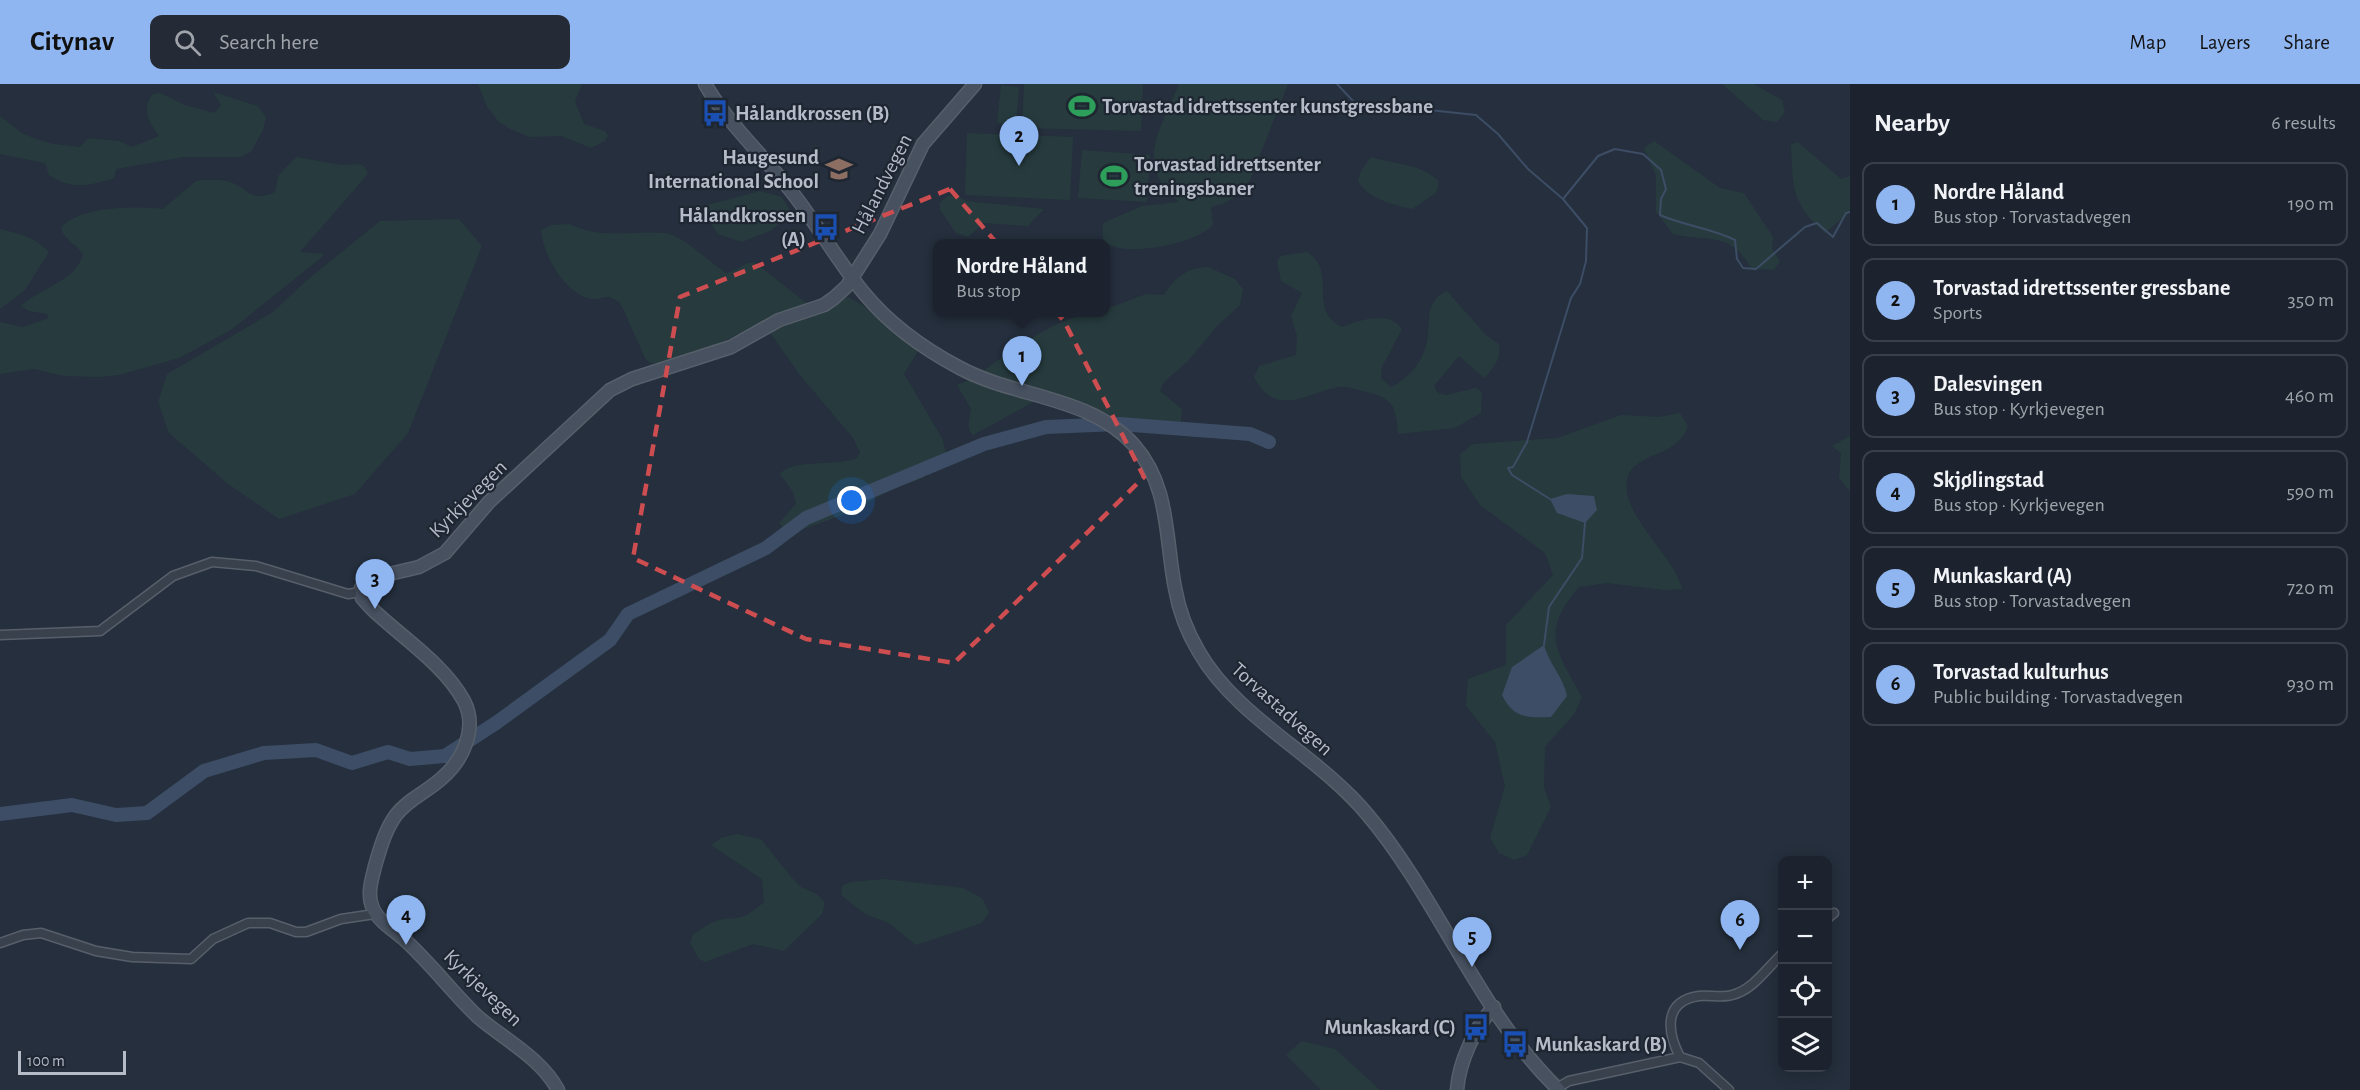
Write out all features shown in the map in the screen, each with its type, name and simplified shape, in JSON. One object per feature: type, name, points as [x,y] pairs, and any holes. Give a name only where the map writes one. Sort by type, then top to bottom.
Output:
[{"type":"main road","name":"Torvastadvegen","points":[[705,84],[723,111],[800,203],[852,277],[896,325],[941,358],[999,386],[1092,414],[1112,426],[1133,444],[1146,460],[1161,492],[1178,604],[1201,656],[1232,693],[1325,773],[1366,813],[1398,857],[1530,1059],[1558,1089]]},
{"type":"main road","name":"Hålandvegen","points":[[852,277],[886,224],[923,144],[975,84]]},
{"type":"main road","name":"Kyrkjevegen","points":[[361,592],[363,582],[368,579],[419,567],[445,553],[489,502],[610,390],[632,379],[731,348],[779,320],[824,305],[843,290],[852,277]]},
{"type":"main road","points":[[361,592],[371,608],[453,686],[464,701],[469,717],[465,747],[456,762],[439,781],[407,803],[387,831],[371,882],[371,902],[375,914]]},
{"type":"main road","name":"Kyrkjevegen","points":[[375,914],[429,963],[477,1016],[545,1071],[558,1090]]},
{"type":"main road","points":[[1457,1090],[1461,1066],[1483,1021],[1494,1007]]},
{"type":"street","points":[[0,635],[100,632],[173,576],[212,562],[256,566],[348,594],[361,592]]},
{"type":"street","points":[[0,943],[23,935],[41,933],[96,951],[132,957],[191,959],[213,939],[248,923],[270,923],[296,932],[306,932],[341,919],[375,914]]},
{"type":"street","points":[[1729,1090],[1699,1063],[1680,1057],[1669,1023],[1672,1012],[1685,1000],[1732,995],[1746,989],[1778,958]]},
{"type":"street","name":"Torvastadvegen","points":[[1558,1089],[1569,1081],[1680,1057]]},
{"type":"highlighted area","points":[[950,189],[1064,321],[1144,477],[954,663],[806,639],[633,558],[680,297]]},
{"type":"green space","points":[[478,84],[582,84],[575,101],[584,124],[605,131],[608,136],[605,141],[591,148],[561,136],[530,137],[510,129],[498,121],[487,107]]},
{"type":"green space","name":"Torvastad idrettssenter kunstgressbane","points":[[1024,84],[1143,84],[1141,131],[1022,128]]},
{"type":"green space","points":[[1179,84],[1288,84],[1250,180],[1234,198],[1211,207],[1213,225],[1177,243],[1143,249],[1114,246],[1110,244],[1110,239],[1104,239],[1103,223],[1142,206],[1179,202],[1165,188],[1157,174],[1154,160],[1159,131]]},
{"type":"green space","points":[[1722,84],[1754,84],[1782,100],[1785,112],[1777,122],[1763,120]]},
{"type":"green space","points":[[1001,85],[1019,87],[1016,125],[997,123]]},
{"type":"green space","points":[[213,92],[258,106],[266,117],[263,130],[251,152],[240,157],[184,157],[116,169],[114,178],[81,185],[57,180],[49,175],[45,163],[0,154],[0,116],[22,133],[53,144],[80,147],[88,138],[119,141],[132,147],[159,136],[150,121],[147,110],[153,94],[160,93],[185,105],[214,113],[221,105]]},
{"type":"green space","points":[[967,133],[1073,137],[1070,200],[965,195]]},
{"type":"green space","points":[[1654,141],[1720,188],[1744,193],[1773,237],[1772,248],[1780,262],[1773,270],[1751,268],[1743,256],[1727,243],[1673,234],[1656,212],[1656,176],[1644,148]]},
{"type":"green space","points":[[1798,142],[1841,179],[1850,176],[1850,212],[1825,233],[1806,213],[1796,194],[1792,173],[1791,145]]},
{"type":"green space","name":"Torvastad idrettsenter treningsbaner","points":[[1082,150],[1150,155],[1147,202],[1078,198]]},
{"type":"green space","points":[[296,157],[341,165],[359,164],[365,167],[368,174],[300,252],[324,254],[322,257],[231,330],[179,358],[119,375],[64,376],[34,369],[0,374],[0,322],[23,327],[49,318],[47,314],[29,311],[21,306],[65,278],[72,272],[83,255],[61,228],[69,221],[81,215],[109,209],[163,209],[196,181],[226,181],[254,195],[267,195],[275,192],[278,176]]},
{"type":"green space","points":[[1371,157],[1415,168],[1431,175],[1439,181],[1436,193],[1412,209],[1375,197],[1358,181],[1361,171]]},
{"type":"green space","points":[[760,191],[782,197],[792,214],[770,231],[742,242],[718,234],[700,207]]},
{"type":"green space","points":[[948,196],[959,196],[966,201],[1044,209],[1028,226],[983,223],[968,237],[956,233],[940,210],[940,202]]},
{"type":"green space","points":[[459,219],[482,246],[408,433],[355,494],[279,519],[228,484],[169,433],[158,402],[167,374],[273,312],[307,280],[380,221]]},
{"type":"green space","points":[[569,224],[593,232],[664,233],[687,243],[726,273],[754,262],[809,305],[848,297],[862,305],[918,351],[904,374],[942,438],[946,453],[943,460],[923,478],[895,488],[848,513],[789,534],[779,523],[796,504],[793,492],[780,474],[795,466],[849,461],[857,458],[860,452],[853,438],[800,375],[763,323],[697,353],[664,363],[650,363],[645,358],[619,302],[610,297],[591,299],[581,295],[572,289],[557,272],[546,250],[541,230],[552,225]]},
{"type":"green space","points":[[0,229],[33,239],[49,252],[25,290],[0,309]]},
{"type":"green space","points":[[1307,252],[1321,270],[1326,311],[1331,319],[1342,327],[1382,318],[1396,323],[1402,329],[1382,367],[1381,378],[1391,387],[1407,376],[1420,361],[1427,341],[1431,308],[1439,296],[1447,291],[1486,335],[1499,344],[1500,349],[1498,358],[1484,378],[1459,356],[1434,386],[1438,393],[1446,395],[1476,388],[1482,392],[1481,413],[1455,428],[1398,434],[1394,409],[1380,396],[1339,387],[1294,400],[1283,400],[1272,397],[1263,390],[1254,377],[1259,366],[1296,355],[1297,336],[1291,316],[1302,293],[1281,281],[1277,262],[1280,256]]},
{"type":"green space","points":[[1208,267],[1235,279],[1243,289],[1240,305],[1218,325],[1187,362],[1163,383],[1160,391],[1182,409],[1180,429],[1141,424],[1141,426],[1039,399],[973,435],[969,429],[971,409],[957,385],[974,377],[1050,327],[1077,317],[1110,317],[1110,308],[1146,294],[1164,295],[1182,275],[1194,269]]},
{"type":"green space","points":[[1680,413],[1688,426],[1683,436],[1676,444],[1639,462],[1628,476],[1627,490],[1630,504],[1669,562],[1682,589],[1664,590],[1607,583],[1579,587],[1567,603],[1559,617],[1556,642],[1565,667],[1582,697],[1575,713],[1545,747],[1544,787],[1551,807],[1527,855],[1514,860],[1499,853],[1490,838],[1505,786],[1495,742],[1466,706],[1468,679],[1506,665],[1506,625],[1553,575],[1545,553],[1480,505],[1461,477],[1460,454],[1473,444],[1557,438],[1621,415],[1659,417]]},
{"type":"green space","points":[[1850,436],[1850,491],[1839,478],[1841,453],[1832,446]]},
{"type":"green space","points":[[736,834],[761,839],[801,887],[817,894],[825,903],[822,914],[784,951],[753,944],[705,962],[699,959],[690,943],[693,935],[716,921],[747,915],[764,902],[762,879],[711,845],[721,838]]},
{"type":"green space","points":[[884,879],[963,888],[982,898],[989,912],[982,923],[916,945],[889,923],[865,914],[841,895],[842,886],[850,882]]},
{"type":"green space","points":[[1302,1041],[1335,1049],[1380,1090],[1321,1090],[1286,1055]]},
{"type":"water","points":[[1567,494],[1594,496],[1597,510],[1585,523],[1557,513],[1550,499]]},
{"type":"water","points":[[1544,645],[1567,696],[1551,717],[1528,717],[1511,708],[1502,695],[1512,667]]},
{"type":"waterway","points":[[1337,84],[1354,102],[1476,115],[1498,134],[1528,169],[1563,199],[1587,228],[1586,261],[1580,284],[1571,298],[1527,442],[1513,467],[1508,468],[1512,475],[1550,499]]},
{"type":"waterway","points":[[1563,199],[1598,156],[1615,149],[1643,154],[1661,170],[1666,189],[1661,199],[1660,215],[1735,240],[1737,259],[1743,268],[1756,269],[1805,227],[1817,223],[1833,237],[1846,213],[1850,212]]},
{"type":"waterway","points":[[0,814],[72,805],[116,815],[147,813],[204,771],[264,753],[316,750],[352,763],[388,752],[410,759],[445,756],[496,723],[610,640],[628,614],[766,548],[806,518],[984,444],[1046,427],[1119,424],[1250,434],[1269,442]]},
{"type":"waterway","points":[[1544,645],[1549,607],[1582,558],[1585,523]]},
{"type":"place","name":"Torvastad idrettssenter kunstgressbane","points":[[1082,106]]},
{"type":"place","name":"Hålandkrossen (B)","points":[[715,113]]},
{"type":"place","name":"Torvastad idrettssenter gressbane","points":[[1019,166]]},
{"type":"place","name":"Haugesund International School","points":[[839,169]]},
{"type":"place","name":"Torvastad idrettsenter treningsbaner","points":[[1114,176]]},
{"type":"place","name":"Hålandkrossen (A)","points":[[826,227]]},
{"type":"place","name":"Nordre Håland","points":[[1022,386]]},
{"type":"place","name":"Dalesvingen","points":[[375,609]]},
{"type":"place","name":"Skjølingstad","points":[[406,945]]},
{"type":"place","name":"Torvastad kulturhus","points":[[1740,950]]},
{"type":"place","name":"Munkaskard (A)","points":[[1472,967]]},
{"type":"place","name":"Munkaskard (C)","points":[[1476,1027]]},
{"type":"place","name":"Munkaskard (B)","points":[[1515,1044]]}]
